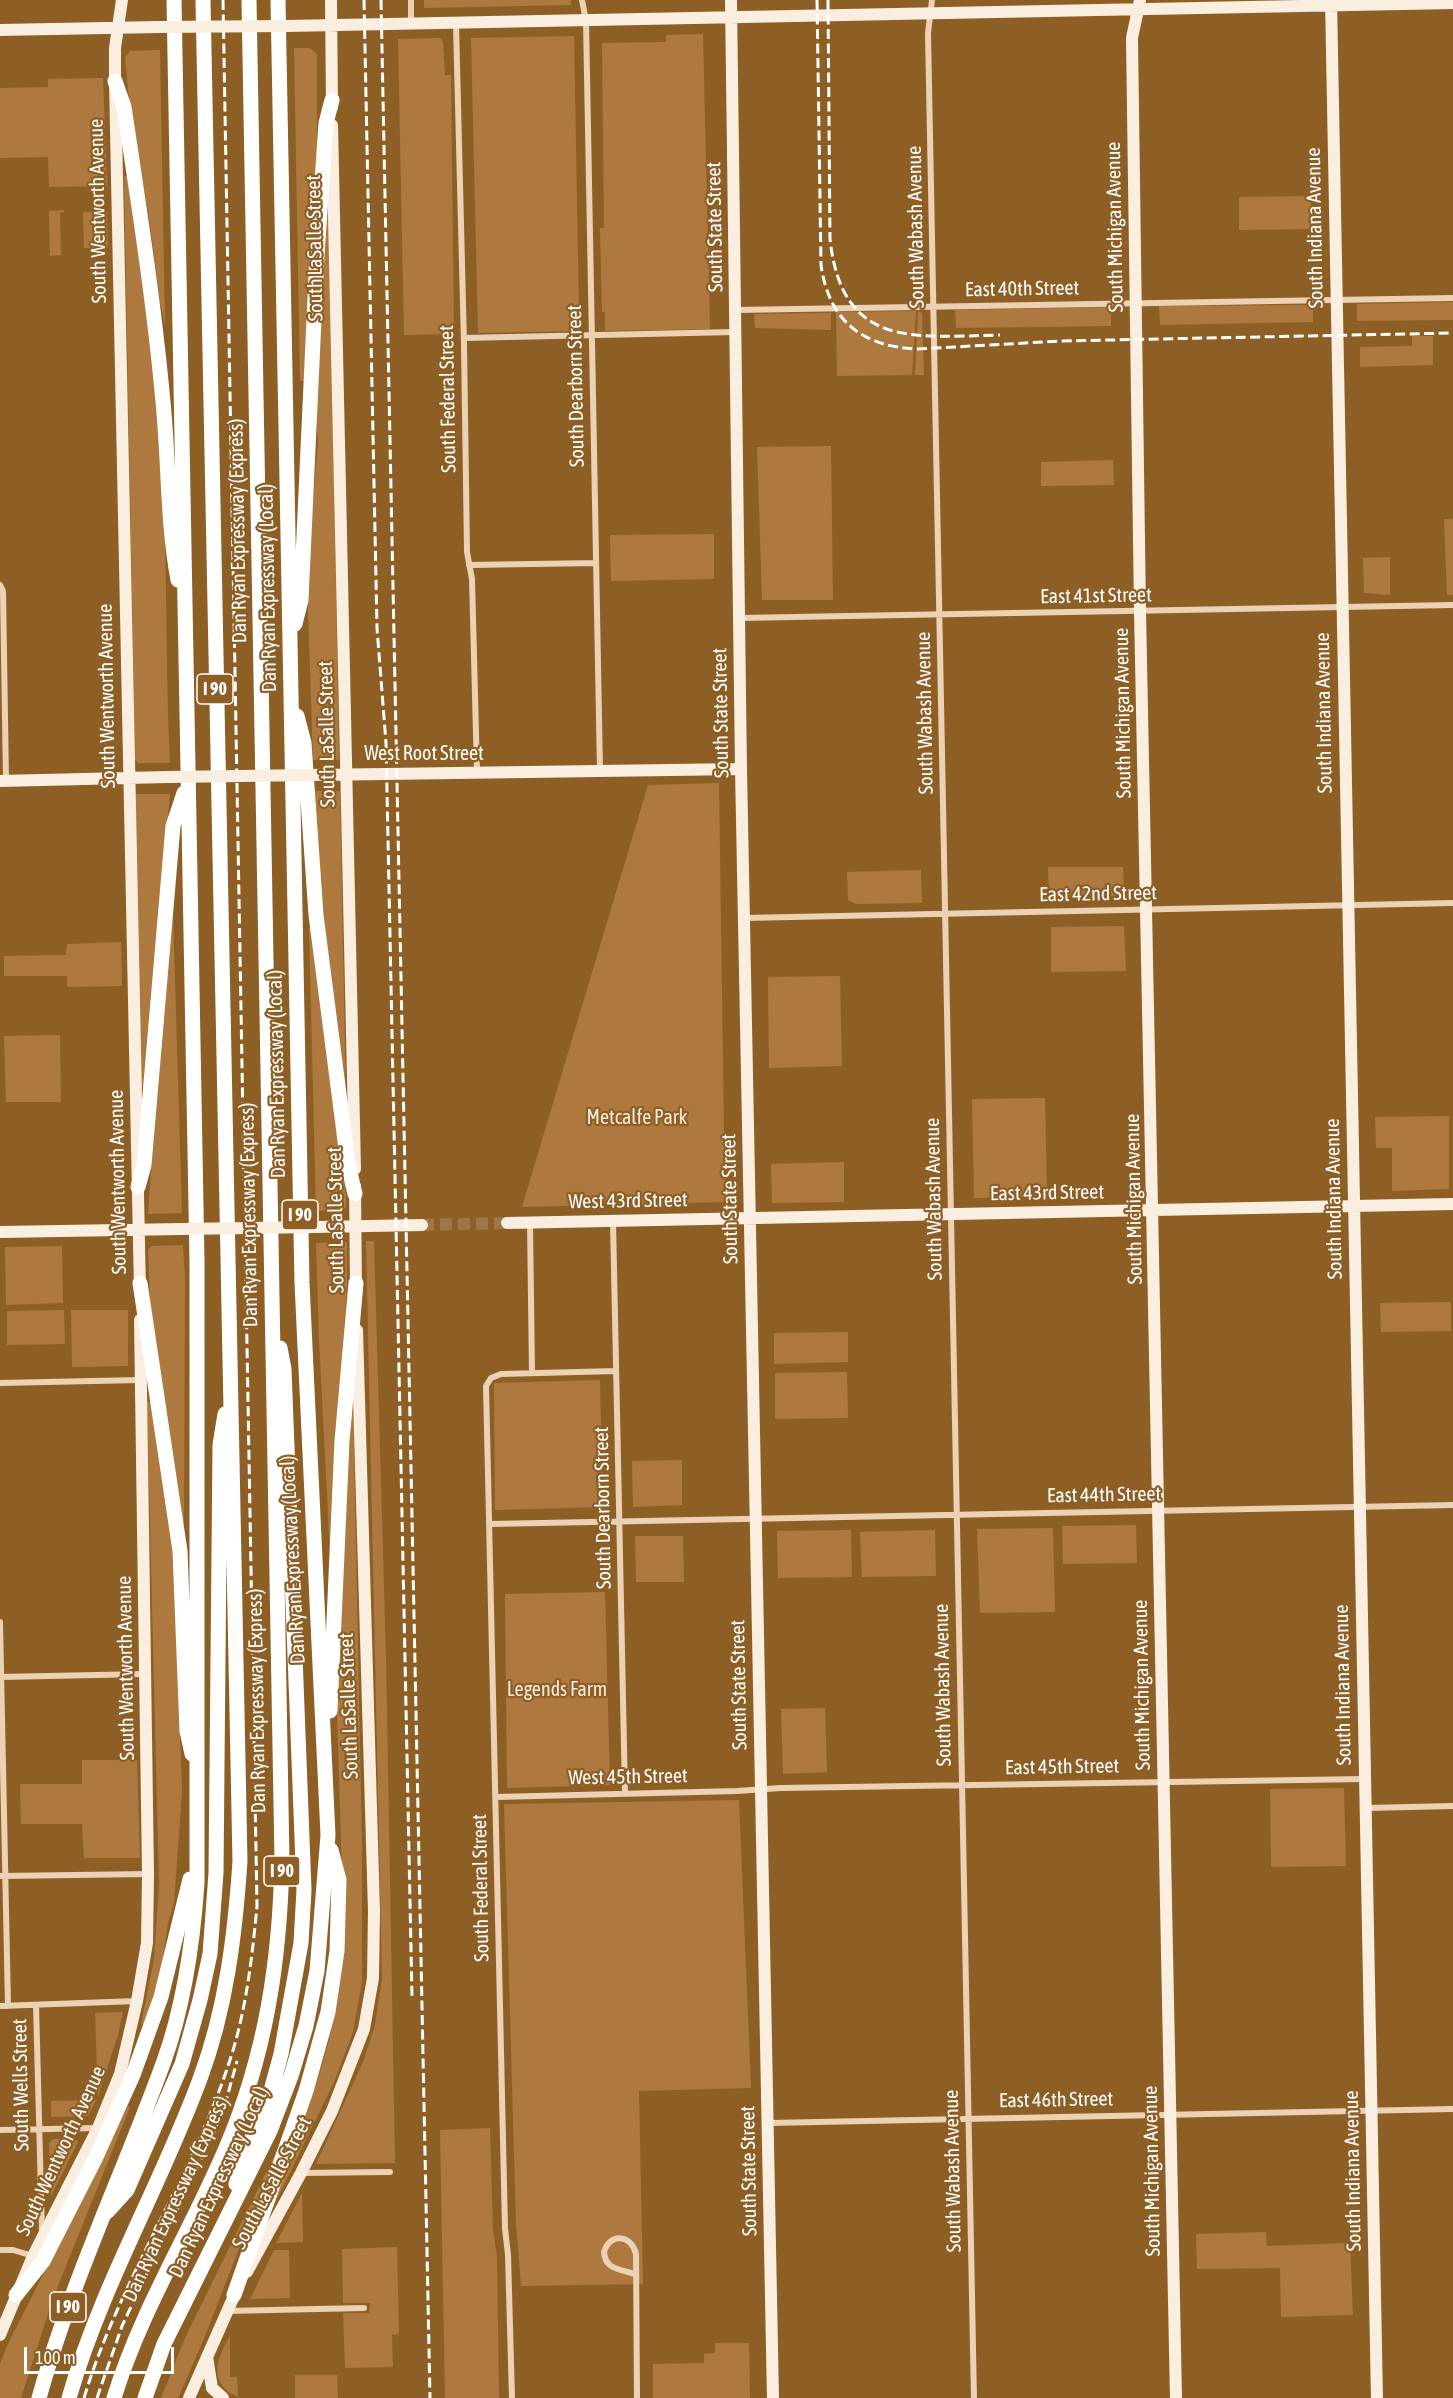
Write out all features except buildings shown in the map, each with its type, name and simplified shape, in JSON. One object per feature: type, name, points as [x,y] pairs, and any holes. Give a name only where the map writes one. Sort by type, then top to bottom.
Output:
[{"type":"highway","name":"I 90","points":[[39,2398],[81,2270],[165,2060],[179,2006],[194,1918],[198,1850],[197,1273],[174,0]]},
{"type":"highway","name":"Dan Ryan Expressway (Express)","points":[[69,2398],[83,2351],[105,2295],[180,2130],[201,2078],[216,2030],[229,1974],[236,1922],[240,1862],[203,0]]},
{"type":"highway","name":"Dan Ryan Expressway (Express)","points":[[114,2398],[138,2330],[203,2198],[243,2105],[257,2061],[276,1965],[281,1914],[282,1859],[249,0]]},
{"type":"highway","name":"Dan Ryan Expressway (Local)","points":[[145,2398],[164,2344],[270,2131],[291,2076],[306,2026],[317,1971],[328,1835],[302,1283],[278,0]]},
{"type":"highway","points":[[115,81],[124,107],[150,279],[164,405],[172,550],[186,626]]},
{"type":"highway","points":[[290,644],[301,600],[317,255],[326,123],[332,100]]},
{"type":"highway","points":[[291,690],[304,743],[316,915],[348,1164],[355,1194]]},
{"type":"highway","points":[[138,1187],[144,1165],[173,826],[188,782]]},
{"type":"highway","points":[[140,1283],[179,1542],[187,1731],[198,1779]]},
{"type":"highway","points":[[325,1740],[332,1700],[342,1441],[356,1283]]},
{"type":"highway","points":[[218,2238],[245,2154],[269,2098],[283,2044],[301,1943],[304,1878],[284,1369],[272,1312]]},
{"type":"highway","points":[[102,2218],[128,2190],[182,2064],[210,1954],[216,1874],[220,1445],[231,1378]]},
{"type":"highway","points":[[234,2295],[306,2091],[328,2012],[337,1951],[339,1880],[328,1835]]},
{"type":"highway","points":[[16,2295],[43,2261],[133,2075],[161,1997],[198,1850]]},
{"type":"main road","name":"South Wentworth Avenue","points":[[0,2335],[3,2319],[98,2128],[120,2074],[147,1943],[140,1283],[115,81],[115,48],[122,0]]},
{"type":"main road","name":"South LaSalle Street","points":[[189,2398],[234,2295],[332,2111],[364,2029],[373,1978],[374,1911],[356,1283],[331,0]]},
{"type":"main road","name":"South State Street","points":[[731,0],[741,769],[773,2398]]},
{"type":"main road","name":"South Indiana Avenue","points":[[1331,3],[1377,2398]]},
{"type":"main road","points":[[0,30],[456,24],[930,14],[1140,5],[1453,3]]},
{"type":"main road","name":"South Michigan Avenue","points":[[1140,5],[1132,38],[1140,611],[1154,1210],[1176,2398]]},
{"type":"main road","name":"West Root Street","points":[[3,781],[741,769]]},
{"type":"main road","name":"East 43rd Street","points":[[750,1219],[1453,1204]]},
{"type":"main road","name":"West 43rd Street","points":[[507,1223],[750,1219]]},
{"type":"main road","points":[[0,1232],[422,1225]]},
{"type":"main road","points":[[207,2354],[209,2379],[213,2388],[223,2398]]},
{"type":"street","points":[[411,0],[411,24]]},
{"type":"street","name":"South Dearborn Street","points":[[582,0],[586,21],[600,772]]},
{"type":"street","name":"South Wabash Avenue","points":[[932,0],[928,33],[974,2398]]},
{"type":"street","name":"South Federal Street","points":[[456,24],[467,552],[472,579],[477,773]]},
{"type":"street","name":"East 40th Street","points":[[736,310],[1453,298]]},
{"type":"street","points":[[464,338],[736,332]]},
{"type":"street","points":[[469,565],[596,563]]},
{"type":"street","points":[[0,585],[3,591],[3,781]]},
{"type":"street","name":"East 41st Street","points":[[739,618],[1453,605]]},
{"type":"street","name":"East 42nd Street","points":[[744,918],[1453,903]]},
{"type":"street","name":"South Dearborn Street","points":[[613,1221],[625,1794]]},
{"type":"street","points":[[531,1223],[532,1373],[616,1371]]},
{"type":"street","name":"South Federal Street","points":[[512,2398],[508,2255],[505,2228],[486,1386],[491,1378],[501,1374],[532,1373]]},
{"type":"street","points":[[0,1383],[141,1380]]},
{"type":"street","name":"East 44th Street","points":[[490,1524],[1453,1504]]},
{"type":"street","name":"South Wells Street","points":[[0,1622],[3,1876],[8,2006]]},
{"type":"street","points":[[1,1677],[145,1674]]},
{"type":"street","name":"East 45th Street","points":[[761,1789],[1365,1779]]},
{"type":"street","name":"West 45th Street","points":[[496,1797],[761,1789]]},
{"type":"street","points":[[1365,1808],[1453,1806]]},
{"type":"street","points":[[3,1876],[148,1874]]},
{"type":"street","points":[[0,2006],[136,2001]]},
{"type":"street","name":"South Wells Street","points":[[36,2005],[42,2237]]},
{"type":"street","name":"East 46th Street","points":[[767,2123],[1453,2109]]},
{"type":"street","points":[[0,2130],[98,2128]]},
{"type":"street","points":[[301,2173],[390,2172]]},
{"type":"street","points":[[635,2274],[615,2269],[608,2264],[604,2252],[609,2242],[620,2238],[627,2239],[634,2246],[636,2254],[637,2398]]},
{"type":"street","points":[[0,2250],[13,2250],[33,2256]]},
{"type":"street","points":[[226,2312],[364,2308]]},
{"type":"green space","points":[[424,0],[571,0],[571,5],[424,8]]},
{"type":"green space","points":[[703,34],[710,329],[605,331],[605,312],[602,312],[600,228],[604,228],[602,43],[666,42],[666,35]]},
{"type":"green space","points":[[574,36],[579,312],[575,312],[576,331],[478,333],[471,38]]},
{"type":"green space","points":[[440,38],[443,42],[445,75],[451,75],[454,334],[404,335],[398,39]]},
{"type":"green space","points":[[294,48],[310,48],[317,54],[317,150],[305,381],[300,381]]},
{"type":"green space","points":[[160,50],[165,325],[130,110],[125,57],[130,51]]},
{"type":"green space","points":[[103,78],[107,186],[49,187],[48,157],[0,158],[0,88],[48,87],[48,79]]},
{"type":"green space","points":[[124,176],[128,176],[143,288],[162,475],[170,763],[138,763],[135,759]]},
{"type":"green space","points":[[326,195],[329,195],[339,760],[313,760],[308,556],[318,443],[315,395]]},
{"type":"green space","points":[[1311,196],[1311,229],[1239,230],[1239,197]]},
{"type":"green space","points":[[64,210],[60,213],[61,255],[50,256],[49,211]]},
{"type":"green space","points":[[83,212],[107,212],[108,248],[84,248]]},
{"type":"green space","points":[[1453,302],[1453,320],[1357,321],[1357,304]]},
{"type":"green space","points":[[1313,305],[1313,322],[1160,325],[1159,306]]},
{"type":"green space","points":[[1111,307],[1111,326],[956,328],[955,310]]},
{"type":"green space","points":[[916,311],[912,375],[837,376],[836,312]]},
{"type":"green space","points":[[918,311],[922,313],[924,375],[915,375]]},
{"type":"green space","points":[[831,313],[831,330],[755,328],[754,314]]},
{"type":"green space","points":[[1412,336],[1433,336],[1433,365],[1360,367],[1360,347],[1412,346]]},
{"type":"green space","points":[[831,446],[833,600],[762,600],[757,447]]},
{"type":"green space","points":[[1113,460],[1114,485],[1041,486],[1041,462]]},
{"type":"green space","points":[[1444,519],[1453,519],[1453,595],[1447,595]]},
{"type":"green space","points":[[714,534],[714,579],[611,581],[610,535]]},
{"type":"green space","points":[[1390,557],[1390,595],[1364,593],[1363,558]]},
{"type":"green space","name":"Metcalfe Park","points":[[719,783],[725,1202],[522,1207],[648,785]]},
{"type":"green space","points":[[313,791],[340,791],[346,1101],[319,885]]},
{"type":"green space","points":[[135,794],[170,794],[145,1088],[141,1087]]},
{"type":"green space","points":[[1048,867],[1123,867],[1124,896],[1049,897]]},
{"type":"green space","points":[[921,870],[922,903],[856,904],[848,900],[847,872]]},
{"type":"green space","points":[[170,914],[173,914],[182,1213],[148,1214]]},
{"type":"green space","points":[[1124,926],[1126,971],[1051,972],[1051,927]]},
{"type":"green space","points":[[309,928],[312,928],[346,1198],[344,1210],[316,1211]]},
{"type":"green space","points":[[121,942],[122,986],[67,987],[67,976],[4,976],[4,956],[66,955],[67,944]]},
{"type":"green space","points":[[840,976],[842,1066],[769,1068],[768,977]]},
{"type":"green space","points":[[60,1035],[61,1102],[6,1102],[4,1036]]},
{"type":"green space","points":[[1045,1098],[1047,1197],[974,1198],[972,1099]]},
{"type":"green space","points":[[1449,1116],[1449,1189],[1392,1191],[1392,1148],[1376,1148],[1375,1117]]},
{"type":"green space","points":[[844,1162],[844,1202],[772,1203],[771,1164]]},
{"type":"green space","points":[[366,1241],[374,1241],[386,1657],[395,2163],[316,2164],[363,2062],[375,2025],[382,1978]]},
{"type":"green space","points":[[347,1242],[347,1286],[330,1554],[316,1243]]},
{"type":"green space","points":[[183,1245],[185,1278],[184,1522],[182,1522],[150,1302],[148,1250],[152,1246]]},
{"type":"green space","points":[[62,1246],[63,1303],[6,1305],[5,1247]]},
{"type":"green space","points":[[1451,1302],[1451,1331],[1381,1332],[1380,1303]]},
{"type":"green space","points":[[64,1310],[65,1344],[7,1345],[7,1311]]},
{"type":"green space","points":[[71,1310],[128,1310],[128,1366],[72,1367]]},
{"type":"green space","points":[[848,1332],[848,1362],[774,1364],[774,1333]]},
{"type":"green space","points":[[847,1372],[848,1418],[775,1419],[775,1373]]},
{"type":"green space","points":[[600,1380],[603,1507],[495,1510],[494,1383]]},
{"type":"green space","points":[[152,1401],[173,1536],[182,1791],[174,1903],[168,1923],[162,1964],[145,2025],[141,2024],[154,1959],[159,1885],[147,1402]]},
{"type":"green space","points":[[353,1402],[362,1845],[362,1981],[353,2032],[335,2080],[264,2226],[262,2225],[312,2098],[328,2044],[339,1986],[344,1936],[337,1715],[348,1444],[351,1403]]},
{"type":"green space","points":[[682,1460],[682,1505],[633,1507],[632,1461]]},
{"type":"green space","points":[[1136,1525],[1137,1563],[1063,1564],[1062,1526]]},
{"type":"green space","points":[[1053,1528],[1055,1612],[980,1613],[977,1529]]},
{"type":"green space","points":[[851,1530],[852,1577],[778,1578],[777,1531]]},
{"type":"green space","points":[[935,1530],[936,1576],[862,1577],[860,1532]]},
{"type":"green space","points":[[635,1536],[683,1536],[684,1582],[636,1582]]},
{"type":"green space","name":"Legends Farm","points":[[605,1592],[610,1785],[507,1788],[505,1594]]},
{"type":"green space","points":[[825,1708],[827,1772],[783,1774],[781,1709]]},
{"type":"green space","points":[[82,1760],[137,1760],[140,1858],[84,1858],[82,1824],[21,1824],[20,1784],[82,1784]]},
{"type":"green space","points":[[1344,1788],[1346,1866],[1271,1867],[1270,1789]]},
{"type":"green space","points":[[739,1800],[751,2088],[639,2091],[643,2284],[521,2286],[516,2223],[504,1804]]},
{"type":"green space","points":[[123,2012],[118,2035],[98,2096],[95,2013]]},
{"type":"green space","points":[[96,2100],[88,2116],[51,2117],[51,2101]]},
{"type":"green space","points":[[128,2106],[130,2107],[53,2298],[21,2398],[0,2398],[0,2364],[7,2346]]},
{"type":"green space","points":[[490,2128],[493,2229],[497,2257],[499,2398],[445,2398],[440,2130]]},
{"type":"green space","points":[[75,2138],[78,2142],[51,2196],[49,2143],[53,2139]]},
{"type":"green space","points":[[280,2144],[203,2341],[178,2398],[161,2398],[185,2338]]},
{"type":"green space","points":[[302,2193],[303,2242],[276,2243]]},
{"type":"green space","points":[[1266,2232],[1267,2246],[1350,2243],[1353,2315],[1281,2317],[1280,2268],[1197,2269],[1196,2234]]},
{"type":"green space","points":[[397,2247],[399,2334],[392,2335],[393,2367],[345,2368],[343,2313],[369,2313],[370,2303],[343,2303],[342,2249]]},
{"type":"green space","points":[[274,2250],[289,2250],[290,2298],[250,2299]]},
{"type":"green space","points":[[230,2336],[230,2377],[237,2377],[238,2397],[222,2386],[219,2378],[218,2362]]},
{"type":"green space","points":[[715,2343],[749,2343],[750,2398],[653,2398],[653,2364],[704,2363],[704,2354],[715,2353]]},
{"type":"green space","points":[[295,2375],[337,2375],[338,2398],[295,2398]]},
{"type":"tunnel","points":[[422,1225],[507,1223]]},
{"type":"railway","points":[[84,2398],[116,2313],[195,2148],[229,2063],[244,2005],[257,1906],[223,0]]},
{"type":"railway","points":[[364,0],[377,628],[386,743],[412,1997]]},
{"type":"railway","points":[[381,0],[430,2398]]},
{"type":"railway","points":[[817,0],[821,265],[825,285],[840,316],[865,336],[880,343],[918,349],[1061,341],[1453,333]]},
{"type":"railway","points":[[828,0],[830,239],[837,275],[849,301],[866,318],[887,329],[911,335],[1000,335]]},
{"type":"railway","points":[[97,2398],[122,2326],[214,2132],[226,2101],[237,2061]]}]
